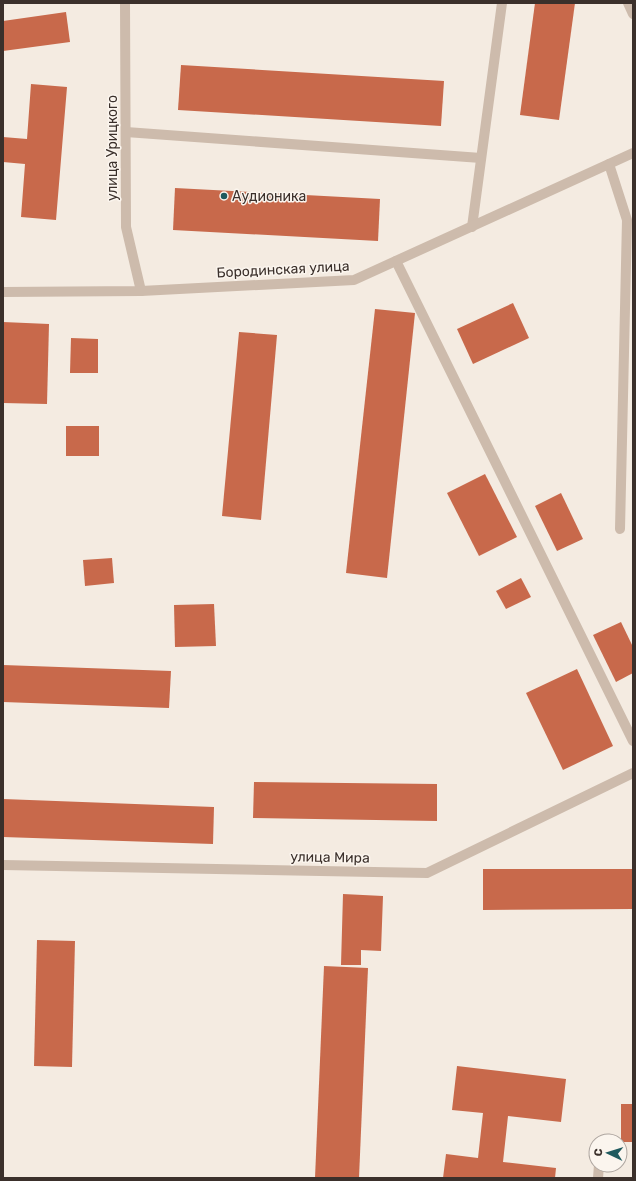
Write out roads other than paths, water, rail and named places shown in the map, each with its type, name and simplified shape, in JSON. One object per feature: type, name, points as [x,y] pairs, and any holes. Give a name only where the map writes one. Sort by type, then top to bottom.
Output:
[{"type":"street","name":"улица Урицкого","points":[[126,3],[126,227],[141,291]]},
{"type":"street","points":[[472,227],[502,3]]},
{"type":"street","points":[[628,3],[633,14]]},
{"type":"street","points":[[126,132],[481,158]]},
{"type":"street","name":"Бородинская улица","points":[[3,292],[141,291],[354,280],[633,153]]},
{"type":"street","points":[[609,164],[628,220],[620,529]]},
{"type":"street","points":[[396,261],[633,742]]},
{"type":"street","name":"улица Мира","points":[[3,865],[427,873],[633,773]]},
{"type":"place","name":"Аудионика","points":[[224,196]]}]
